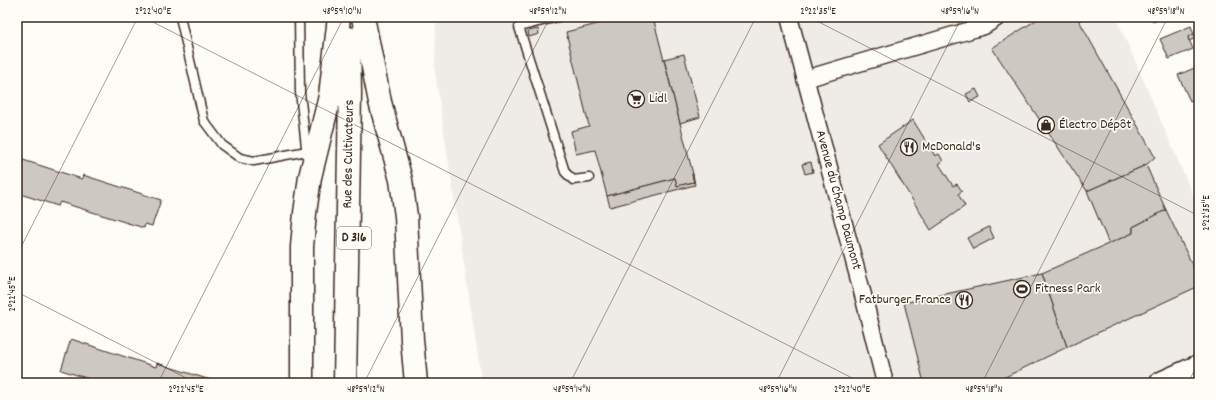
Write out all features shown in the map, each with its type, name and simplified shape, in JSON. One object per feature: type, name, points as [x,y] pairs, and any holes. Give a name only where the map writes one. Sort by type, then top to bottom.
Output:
[{"type":"main road","points":[[302,383],[302,247],[305,213],[310,177],[330,96],[339,17]]},
{"type":"main road","name":"D 316","points":[[349,17],[350,93]]},
{"type":"main road","points":[[363,17],[380,102],[401,180],[406,216],[416,383]]},
{"type":"main road","name":"Rue des Cultivateurs","points":[[345,383],[350,93]]},
{"type":"main road","name":"Rue des Cultivateurs","points":[[350,93],[358,383]]},
{"type":"main road","points":[[1161,383],[1199,366]]},
{"type":"street","name":"Avenue du Champ Daumont","points":[[788,17],[864,295],[885,383]]},
{"type":"street","points":[[805,79],[984,26],[998,17]]},
{"type":"lane","points":[[180,17],[204,121],[222,145],[240,158],[254,161],[307,151]]},
{"type":"lane","points":[[299,17],[300,92],[310,177]]},
{"type":"lane","points":[[558,17],[519,27],[565,172],[573,180],[589,178]]},
{"type":"shaded area","points":[[436,17],[1116,17],[1199,209],[1199,383],[482,383],[435,72]]},
{"type":"building","points":[[625,17],[653,17],[694,182],[677,186],[675,178],[607,196],[595,150],[576,154],[571,131],[589,126],[566,32]]},
{"type":"building","points":[[1041,17],[1077,17],[1155,157],[1146,165],[1087,191],[992,48]]},
{"type":"building","points":[[1151,17],[1164,17],[1153,22]]},
{"type":"building","points":[[1191,26],[1194,34],[1188,37],[1193,49],[1169,59],[1160,39]]},
{"type":"building","points":[[538,29],[539,34],[529,37],[528,31]]},
{"type":"building","points":[[1194,34],[1196,38],[1189,41],[1188,37]]},
{"type":"building","points":[[684,54],[700,117],[680,123],[664,59]]},
{"type":"building","points":[[1199,66],[1199,97],[1190,101],[1178,75]]},
{"type":"building","points":[[976,89],[980,97],[970,102],[966,94]]},
{"type":"building","points":[[913,120],[935,156],[939,154],[943,161],[939,164],[953,186],[957,184],[962,191],[958,194],[965,206],[931,230],[878,144]]},
{"type":"building","points":[[17,158],[82,179],[83,175],[161,200],[152,226],[145,224],[144,228],[60,202],[58,206],[17,193]]},
{"type":"building","points":[[811,162],[813,172],[805,174],[802,164]]},
{"type":"building","points":[[1146,165],[1166,210],[1133,227],[1133,233],[1109,244],[1087,191]]},
{"type":"building","points":[[692,174],[695,185],[610,207],[607,196],[675,178],[677,186],[694,182]]},
{"type":"building","points":[[1166,210],[1199,279],[1199,286],[1067,347],[1042,273],[1133,233],[1133,227]]},
{"type":"building","points":[[989,227],[994,238],[973,249],[967,238]]},
{"type":"building","points":[[1042,273],[1067,347],[993,383],[924,383],[904,303]]},
{"type":"building","points":[[71,339],[156,367],[157,363],[220,383],[102,383],[61,370]]},
{"type":"place","name":"Lidl","points":[[636,99]]},
{"type":"place","name":"Électro Dépôt","points":[[1046,125]]},
{"type":"place","name":"McDonald's","points":[[909,147]]},
{"type":"place","name":"Fitness Park","points":[[1022,289]]},
{"type":"place","name":"Fatburger France","points":[[964,300]]}]
